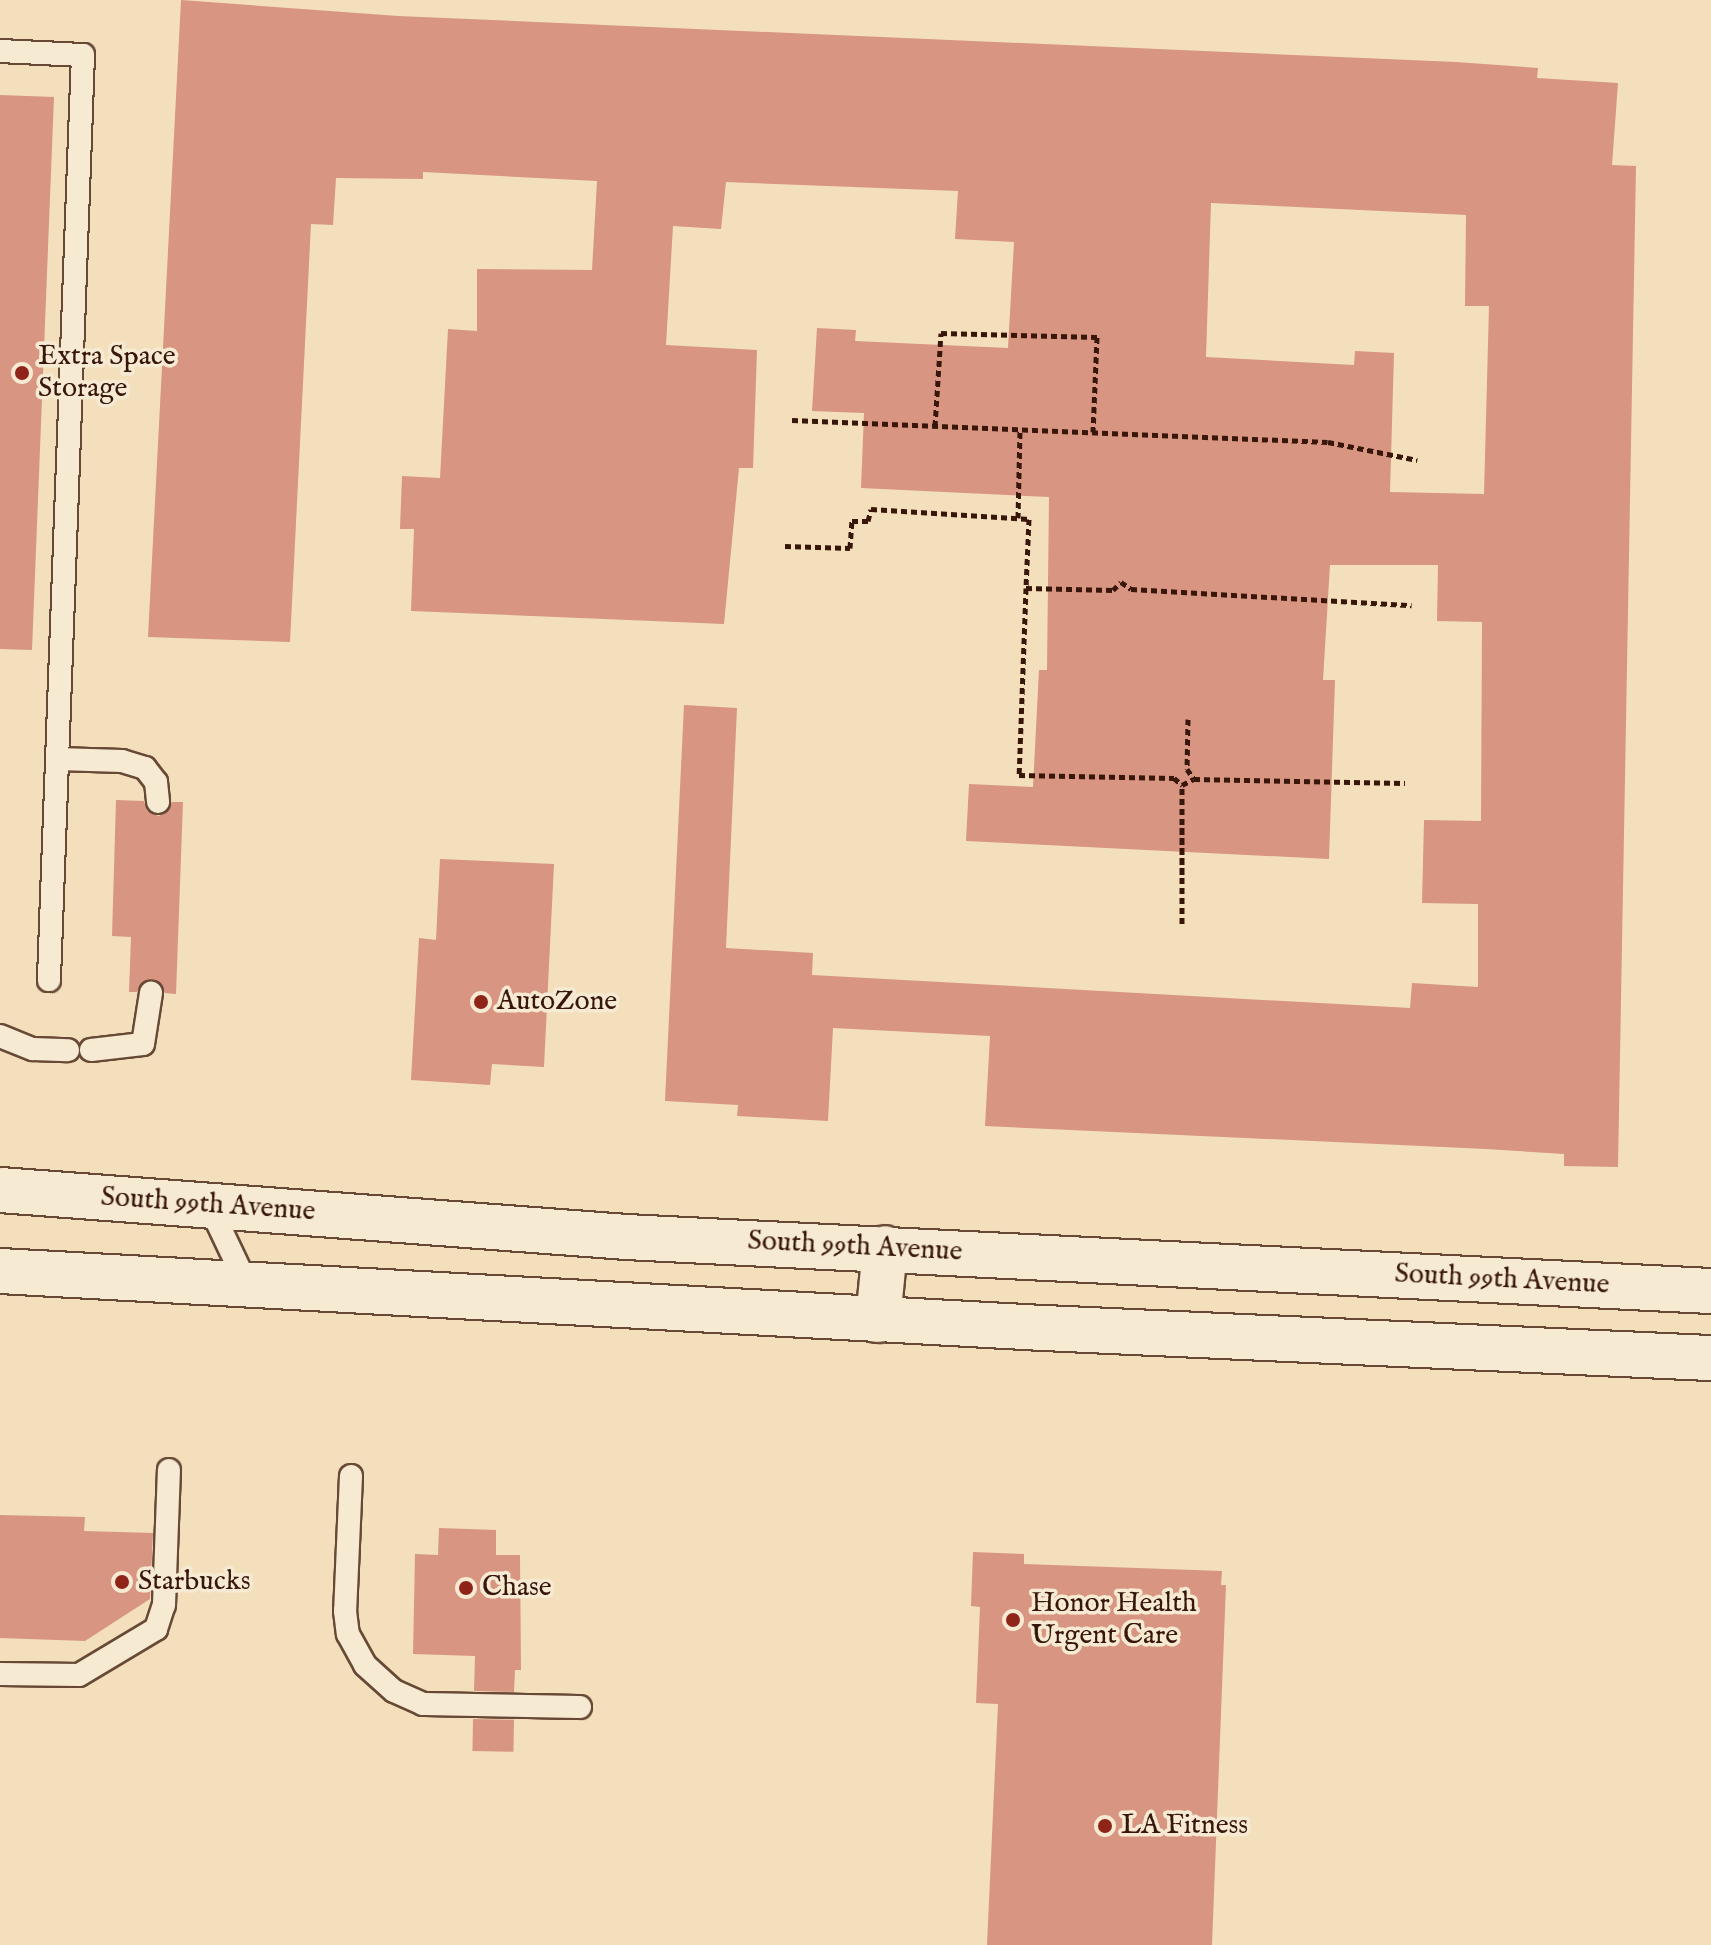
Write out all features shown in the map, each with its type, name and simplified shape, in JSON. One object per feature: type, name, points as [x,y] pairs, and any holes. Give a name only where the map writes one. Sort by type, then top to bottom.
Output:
[{"type":"main road","name":"South 99th Avenue","points":[[0,1190],[610,1236],[1711,1291]]},
{"type":"main road","points":[[878,1320],[885,1248]]},
{"type":"main road","points":[[0,1271],[878,1320],[1711,1358]]},
{"type":"lane","points":[[0,51],[83,55],[49,980]]},
{"type":"lane","points":[[58,759],[122,761],[145,768],[156,782],[158,802]]},
{"type":"lane","points":[[0,1036],[33,1049],[80,1050],[143,1044],[151,993]]},
{"type":"lane","points":[[209,1205],[247,1285]]},
{"type":"lane","points":[[0,1674],[79,1675],[156,1629],[164,1605],[169,1470]]},
{"type":"lane","points":[[351,1476],[345,1611],[348,1634],[365,1665],[394,1691],[423,1704],[580,1707]]},
{"type":"path","points":[[935,426],[941,333],[1097,337],[1093,432]]},
{"type":"path","points":[[792,420],[1328,442],[1417,460]]},
{"type":"path","points":[[1018,518],[1020,429]]},
{"type":"path","points":[[785,546],[850,548],[852,521],[868,521],[871,509],[1029,519],[1019,775],[1174,778],[1182,785],[1182,924]]},
{"type":"path","points":[[1026,588],[1113,590],[1121,582],[1131,589],[1412,605]]},
{"type":"path","points":[[1188,719],[1187,769],[1194,779]]},
{"type":"path","points":[[1182,785],[1194,779],[1405,783]]},
{"type":"building","points":[[181,0],[398,16],[1456,62],[1538,68],[1537,78],[1618,83],[1612,165],[1636,166],[1618,1167],[1564,1166],[1564,1154],[985,1126],[990,1036],[833,1028],[828,1121],[737,1116],[738,1105],[665,1101],[684,705],[737,708],[726,948],[813,953],[812,975],[1410,1008],[1412,983],[1478,987],[1478,904],[1422,903],[1424,820],[1481,821],[1482,622],[1437,621],[1438,565],[1330,565],[1323,680],[1335,680],[1329,859],[966,841],[969,784],[1033,787],[1039,670],[1047,670],[1049,497],[861,488],[864,413],[812,411],[817,328],[856,330],[855,341],[1008,348],[1014,242],[955,239],[958,191],[726,182],[721,229],[673,226],[666,345],[757,350],[753,468],[739,468],[724,624],[411,611],[414,529],[400,529],[402,476],[440,478],[448,329],[477,331],[477,269],[592,270],[597,181],[423,172],[423,179],[336,178],[333,225],[311,224],[290,642],[148,637]],"holes":[[[1211,203],[1466,215],[1465,306],[1489,306],[1484,494],[1390,492],[1394,353],[1355,351],[1354,365],[1206,357]]]},
{"type":"building","name":"Extra Space Storage","points":[[0,95],[54,97],[32,650],[0,649]]},
{"type":"building","points":[[116,800],[144,801],[147,811],[159,816],[172,802],[183,802],[176,994],[165,993],[152,979],[141,984],[137,992],[129,992],[131,937],[112,936]]},
{"type":"building","name":"AutoZone","points":[[440,859],[554,864],[544,1067],[492,1064],[490,1085],[411,1080],[419,938],[436,940]]},
{"type":"building","points":[[0,1515],[85,1517],[84,1531],[153,1533],[150,1599],[85,1641],[0,1638]]},
{"type":"building","name":"Chase","points":[[439,1528],[496,1530],[496,1555],[520,1555],[521,1670],[515,1670],[514,1692],[474,1691],[475,1656],[413,1654],[415,1554],[438,1555]]},
{"type":"building","points":[[973,1552],[1024,1554],[1024,1564],[1222,1571],[1221,1585],[1226,1585],[1212,1945],[987,1945],[998,1704],[976,1703],[980,1607],[971,1606]]},
{"type":"building","points":[[473,1719],[514,1720],[513,1752],[472,1751]]},
{"type":"place","name":"Extra Space Storage","points":[[22,373]]},
{"type":"place","name":"AutoZone","points":[[481,1002]]},
{"type":"place","name":"Starbucks","points":[[122,1582]]},
{"type":"place","name":"Chase","points":[[466,1588]]},
{"type":"place","name":"Honor Health Urgent Care","points":[[1013,1620]]},
{"type":"place","name":"LA Fitness","points":[[1105,1826]]}]
